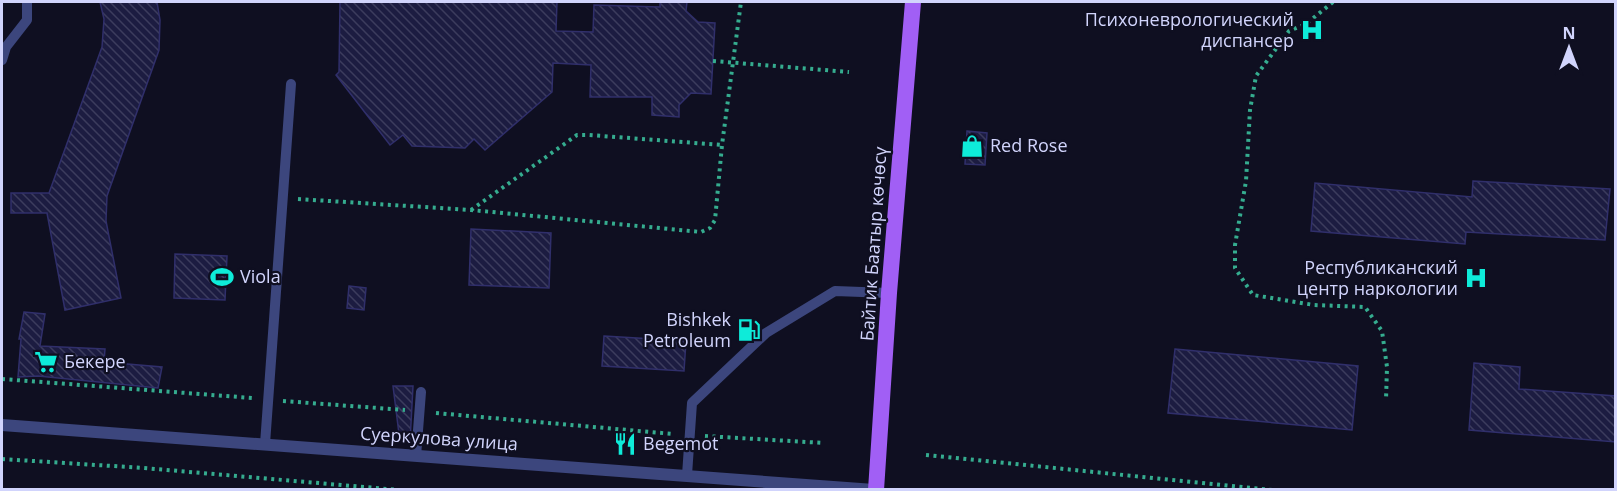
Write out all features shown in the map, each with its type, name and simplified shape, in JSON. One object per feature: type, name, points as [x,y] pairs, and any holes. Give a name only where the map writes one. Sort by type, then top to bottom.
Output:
[{"type":"main road","name":"Байтик Баатыр көчөсү","points":[[875,489],[913,2]]},
{"type":"street","name":"Суеркулова улица","points":[[2,424],[875,489]]},
{"type":"lane","points":[[2,60],[6,47],[27,20],[27,2]]},
{"type":"lane","points":[[265,444],[291,84]]},
{"type":"lane","points":[[687,475],[692,403],[766,333],[835,291],[889,293]]},
{"type":"lane","points":[[416,456],[421,392]]},
{"type":"path","points":[[283,198],[471,210],[700,232],[710,228],[715,220],[722,145],[741,2]]},
{"type":"path","points":[[1333,2],[1306,24],[1289,31],[1256,76],[1250,110],[1246,181],[1235,245],[1235,268],[1253,295],[1314,305],[1365,308],[1382,331],[1387,367],[1386,400]]},
{"type":"path","points":[[713,61],[849,72]]},
{"type":"path","points":[[471,210],[577,135],[722,145]]},
{"type":"path","points":[[926,454],[1272,489]]},
{"type":"path","points":[[2,459],[399,489]]},
{"type":"building","points":[[100,2],[157,2],[160,20],[159,50],[107,196],[106,221],[121,298],[65,310],[47,213],[11,213],[11,193],[49,193],[102,47],[104,19]]},
{"type":"building","points":[[340,2],[557,2],[556,31],[593,32],[594,5],[660,7],[660,2],[687,2],[686,11],[698,22],[715,23],[711,94],[691,93],[679,105],[679,117],[652,115],[652,97],[590,97],[591,65],[553,63],[552,92],[485,150],[474,139],[465,148],[412,146],[403,135],[390,145],[336,75],[339,72]]},
{"type":"building","points":[[967,131],[987,133],[985,165],[965,164]]},
{"type":"building","points":[[1473,181],[1610,189],[1605,240],[1466,232],[1465,244],[1311,231],[1315,183],[1472,197]]},
{"type":"building","points":[[471,229],[551,233],[549,288],[469,285]]},
{"type":"building","name":"Viola","points":[[175,254],[227,256],[225,300],[174,298]]},
{"type":"building","points":[[349,286],[366,288],[364,310],[347,308]]},
{"type":"building","points":[[24,312],[45,314],[40,346],[105,349],[104,362],[162,367],[158,388],[38,376],[18,377],[21,339],[19,339]]},
{"type":"building","points":[[604,336],[686,341],[684,371],[602,366]]},
{"type":"building","points":[[1175,349],[1358,366],[1352,430],[1168,413]]},
{"type":"building","points":[[1474,363],[1520,367],[1519,389],[1616,396],[1616,442],[1469,430]]},
{"type":"building","points":[[393,386],[413,386],[410,442],[400,442]]},
{"type":"place","name":"Психоневрологический диспансер","points":[[1312,30]]},
{"type":"place","name":"Red Rose","points":[[972,146]]},
{"type":"place","name":"Viola","points":[[222,277]]},
{"type":"place","name":"Республиканский центр наркологии","points":[[1476,278]]},
{"type":"place","name":"Bishkek Petroleum","points":[[749,330]]},
{"type":"place","name":"Бекере","points":[[46,362]]},
{"type":"place","name":"Begemot","points":[[625,444]]}]
